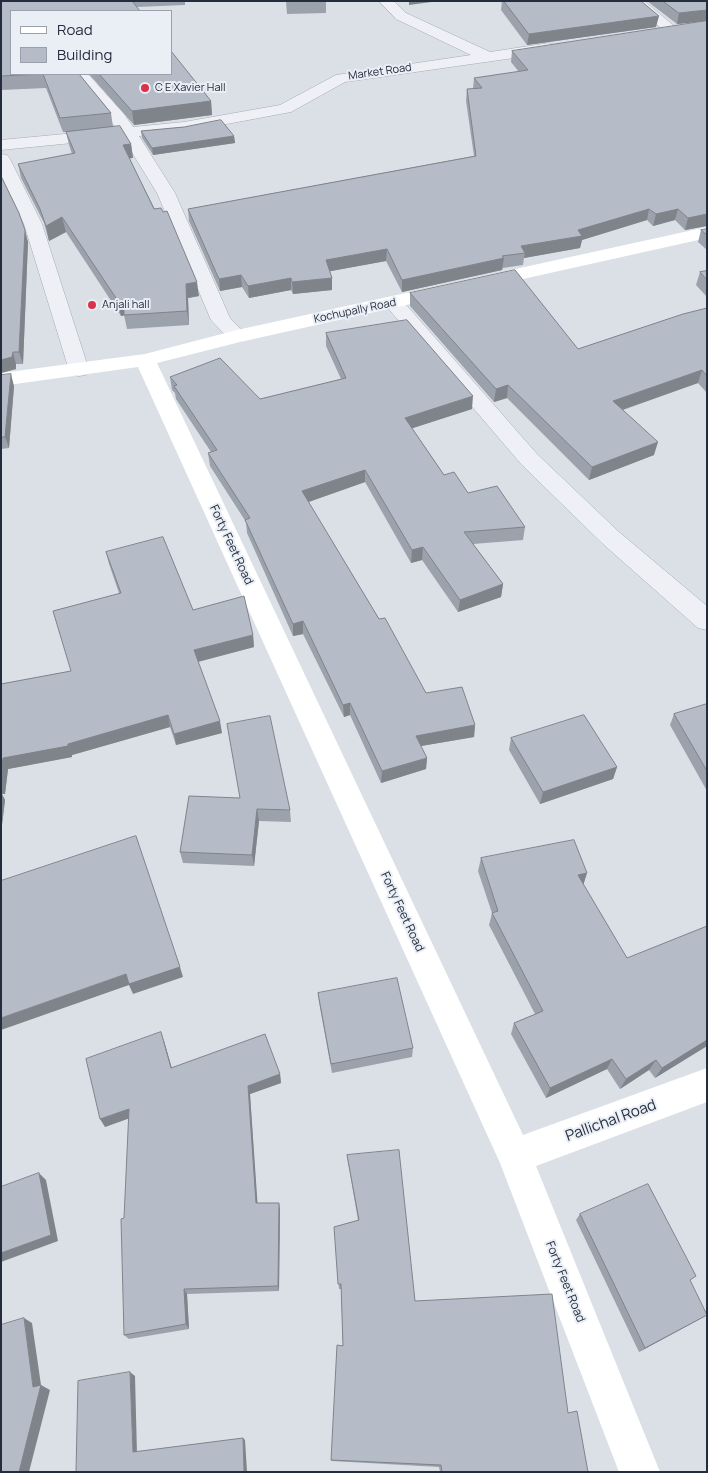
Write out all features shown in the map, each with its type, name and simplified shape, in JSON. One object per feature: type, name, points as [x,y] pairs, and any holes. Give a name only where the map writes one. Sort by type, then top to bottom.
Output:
[{"type":"main road","name":"Kochupally Road","points":[[1,380],[145,360],[236,336],[394,303],[707,232]]},
{"type":"main road","name":"Forty Feet Road","points":[[145,360],[515,1156],[640,1472]]},
{"type":"main road","name":"Pallichal Road","points":[[515,1156],[707,1085]]},
{"type":"street","points":[[386,1],[401,16],[488,57]]},
{"type":"street","points":[[636,1],[672,30]]},
{"type":"street","points":[[653,33],[690,28]]},
{"type":"street","name":"Market Road","points":[[1,145],[184,127],[285,108],[341,78],[566,46]]},
{"type":"street","points":[[81,75],[107,102],[166,193],[183,228],[192,255],[221,320],[236,336]]},
{"type":"street","points":[[1,159],[33,224],[79,370]]},
{"type":"street","points":[[394,303],[529,459],[611,538],[707,621]]},
{"type":"building","points":[[1,1],[132,1],[139,10],[10,10],[10,75],[22,75],[1,76]]},
{"type":"building","points":[[504,1],[641,1],[659,16],[529,34]]},
{"type":"building","points":[[663,1],[707,1],[707,10],[679,13]]},
{"type":"building","points":[[707,21],[707,214],[688,218],[678,209],[656,214],[649,209],[578,230],[582,236],[521,246],[525,253],[502,256],[504,258],[402,280],[387,249],[326,260],[332,278],[292,282],[291,278],[248,286],[241,275],[219,279],[188,209],[476,156],[467,89],[482,88],[474,78],[528,70],[512,51]]},
{"type":"building","name":"C E Xavier Hall","points":[[172,52],[211,101],[132,111],[100,75],[172,75]]},
{"type":"building","points":[[43,75],[80,75],[111,113],[60,118]]},
{"type":"building","points":[[221,120],[234,136],[152,148],[141,131],[184,127]]},
{"type":"building","points":[[120,126],[131,144],[123,145],[154,209],[161,208],[163,212],[167,211],[197,282],[186,284],[187,311],[124,315],[124,300],[118,301],[62,217],[46,226],[40,209],[18,164],[75,153],[66,132]]},
{"type":"building","points":[[1,176],[25,230],[19,352],[13,352],[12,357],[1,360]]},
{"type":"building","points":[[707,229],[707,235],[701,230]]},
{"type":"building","points":[[515,270],[578,349],[683,314],[707,308],[707,376],[702,370],[613,401],[658,442],[592,467],[508,385],[496,389],[410,293]]},
{"type":"building","points":[[707,271],[707,280],[700,272]]},
{"type":"building","points":[[407,320],[473,396],[405,418],[444,475],[454,472],[468,493],[497,486],[525,527],[464,532],[503,584],[460,600],[423,547],[412,550],[365,470],[302,491],[379,619],[385,618],[426,693],[462,687],[475,725],[416,736],[427,758],[382,771],[350,703],[343,705],[303,621],[293,624],[245,520],[250,518],[208,453],[217,450],[174,386],[177,385],[170,377],[220,358],[260,399],[346,378],[326,333]]},
{"type":"building","points":[[11,374],[5,437],[1,437],[1,375]]},
{"type":"building","points":[[163,537],[193,610],[244,596],[253,635],[194,650],[220,721],[174,734],[168,715],[68,744],[68,746],[3,758],[1,772],[1,684],[71,671],[53,611],[121,593],[106,552]]},
{"type":"building","points":[[707,704],[707,771],[674,714]]},
{"type":"building","points":[[584,715],[617,767],[543,792],[511,738]]},
{"type":"building","points":[[270,716],[290,810],[257,809],[252,855],[180,852],[189,796],[240,798],[227,724]]},
{"type":"building","points":[[136,836],[180,967],[129,984],[126,974],[1,1018],[1,881]]},
{"type":"building","points":[[574,840],[587,873],[578,875],[627,958],[707,926],[707,1040],[662,1068],[656,1060],[626,1079],[612,1059],[550,1088],[514,1023],[543,1011],[492,913],[498,911],[481,858]]},
{"type":"building","points":[[397,978],[413,1048],[331,1064],[318,993]]},
{"type":"building","points":[[161,1032],[171,1068],[265,1034],[280,1074],[248,1086],[256,1203],[279,1203],[278,1286],[184,1289],[186,1324],[124,1335],[121,1219],[124,1218],[129,1109],[100,1119],[86,1059]]},
{"type":"building","points":[[399,1150],[415,1301],[552,1294],[568,1413],[577,1411],[588,1472],[442,1472],[441,1465],[331,1460],[337,1345],[343,1346],[341,1284],[338,1284],[334,1227],[359,1220],[347,1155]]},
{"type":"building","points":[[39,1173],[51,1235],[1,1253],[1,1187]]},
{"type":"building","points":[[648,1184],[696,1276],[690,1280],[707,1315],[645,1348],[580,1214]]},
{"type":"building","points":[[24,1318],[33,1387],[41,1385],[19,1472],[1,1472],[1,1325]]},
{"type":"building","points":[[130,1372],[133,1452],[243,1438],[244,1472],[76,1472],[78,1381]]},
{"type":"place","name":"C E Xavier Hall","points":[[145,88]]},
{"type":"place","name":"Anjali hall","points":[[92,305]]}]
